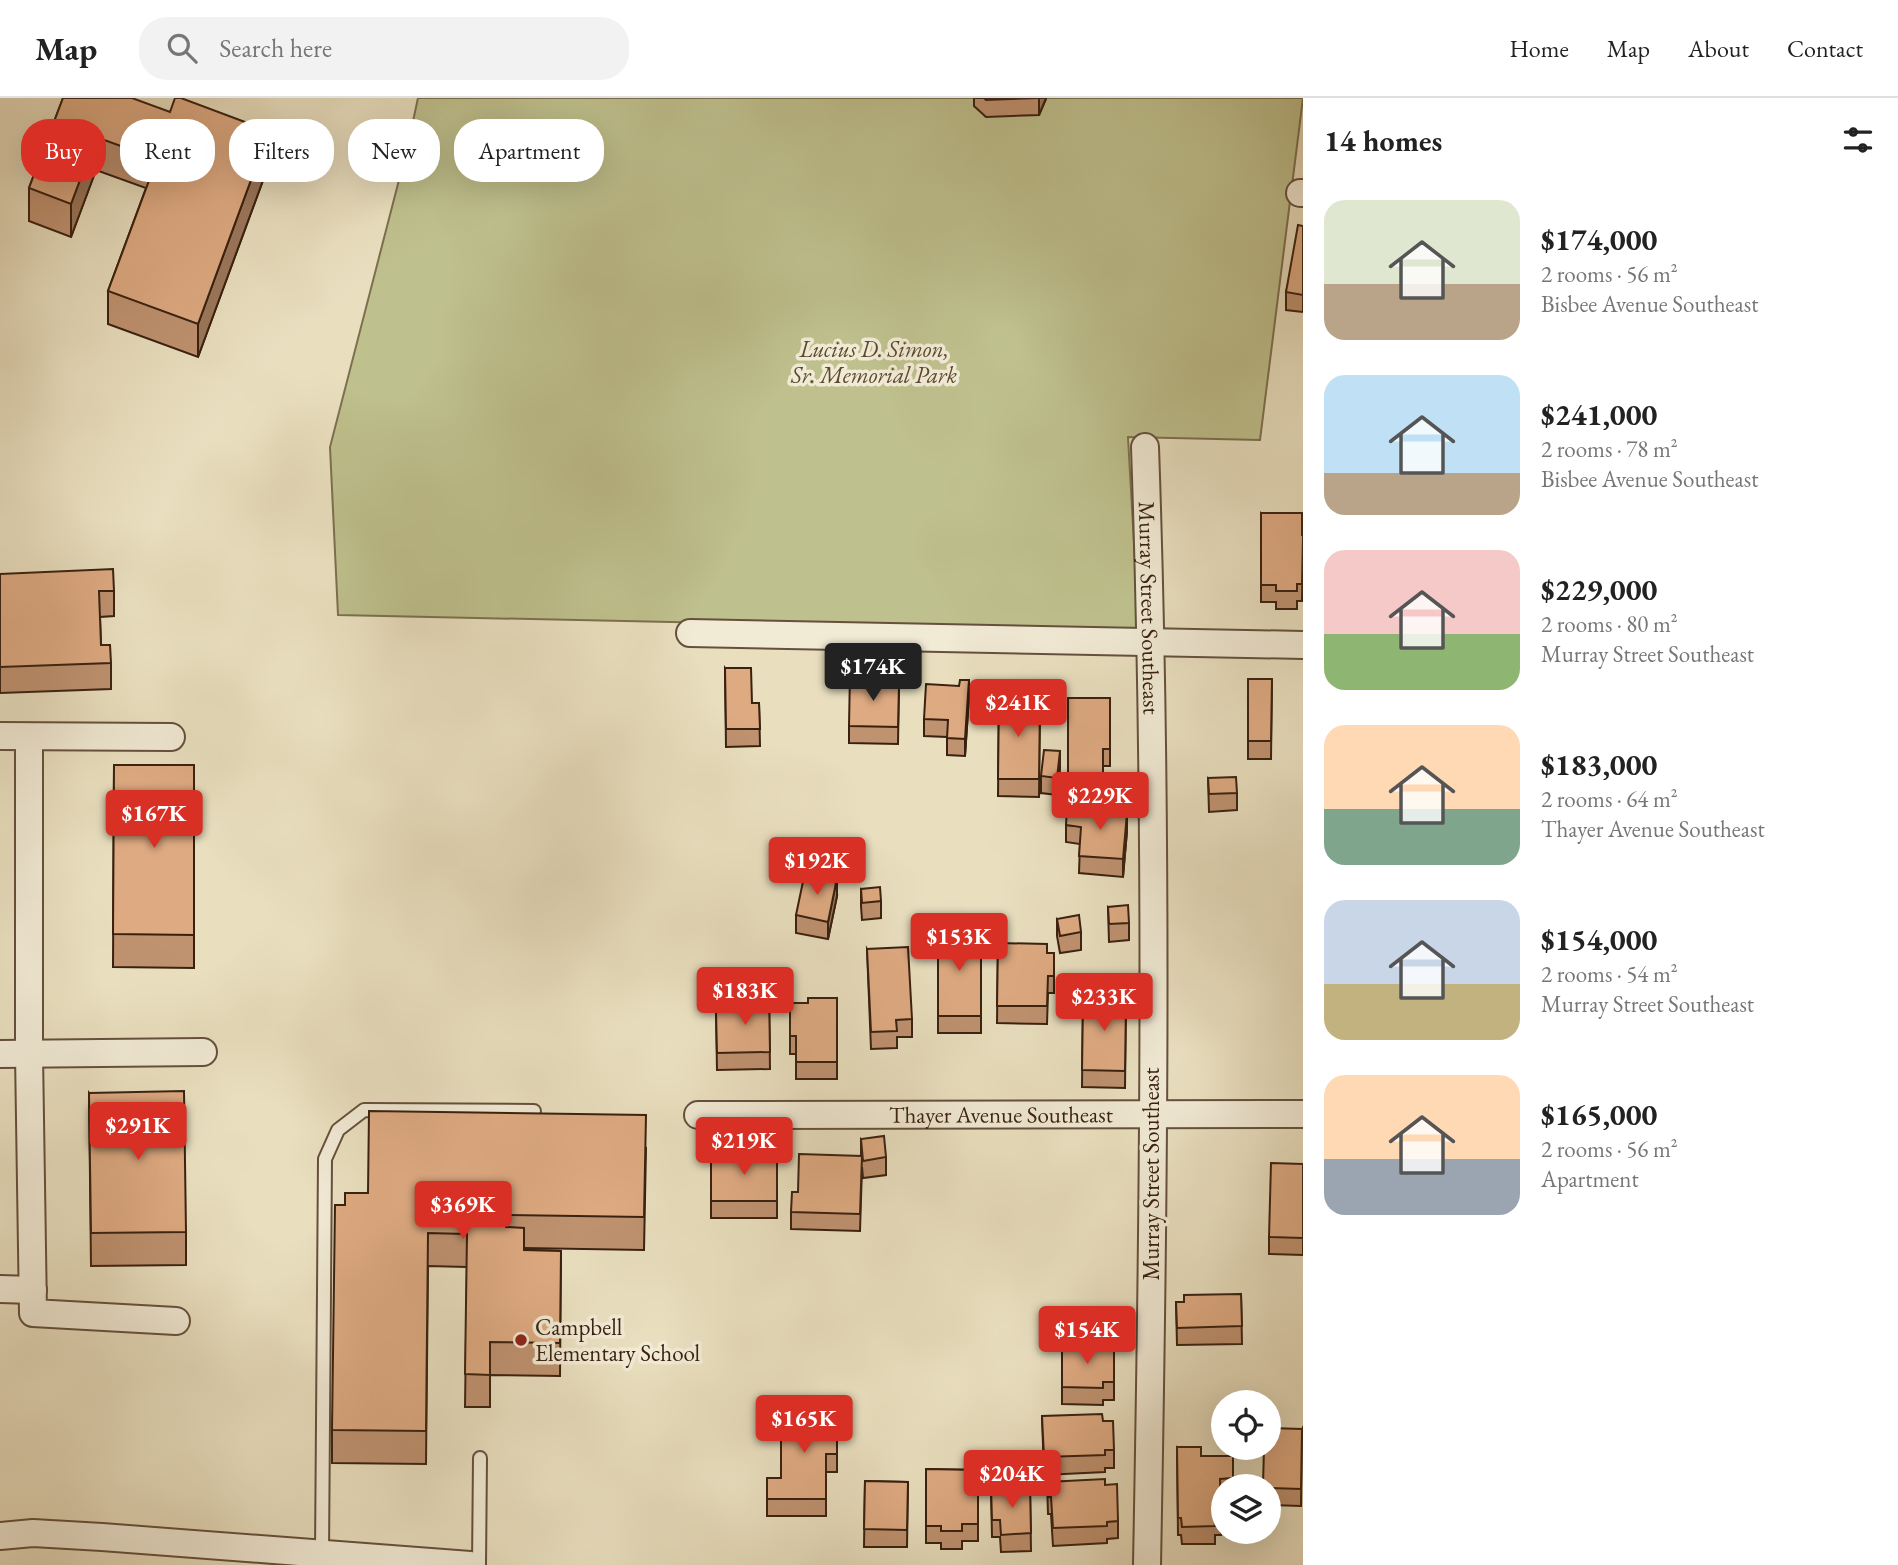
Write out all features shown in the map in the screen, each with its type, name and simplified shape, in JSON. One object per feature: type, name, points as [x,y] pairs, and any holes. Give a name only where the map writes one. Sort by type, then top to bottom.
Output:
[{"type":"street","name":"Murray Street Southeast","points":[[1144,447],[1151,642],[1152,1114],[1147,1565]]},
{"type":"street","points":[[690,633],[1303,645]]},
{"type":"street","points":[[0,736],[171,737]]},
{"type":"street","points":[[29,737],[29,1054],[33,1313],[176,1321]]},
{"type":"street","points":[[0,1054],[203,1052]]},
{"type":"street","name":"Thayer Avenue Southeast","points":[[698,1115],[1303,1114]]},
{"type":"street","points":[[0,1289],[33,1290]]},
{"type":"street","points":[[0,1536],[33,1533],[269,1557],[322,1554],[470,1565]]},
{"type":"lane","points":[[322,1554],[325,1159],[338,1129],[364,1110],[534,1111]]},
{"type":"lane","points":[[480,1458],[480,1565]]},
{"type":"green space","name":"Lucius D. Simon, Sr. Memorial Park","points":[[418,98],[1303,98],[1260,440],[1128,437],[1139,632],[338,615],[330,447],[398,182],[440,182],[440,119],[413,119]]},
{"type":"building","points":[[63,98],[132,98],[170,112],[175,98],[181,98],[237,119],[229,119],[229,182],[250,182],[198,324],[108,291],[148,182],[215,182],[215,119],[120,119],[120,146],[106,141],[106,119],[55,119]]},
{"type":"building","points":[[984,98],[1039,98],[986,100]]},
{"type":"building","points":[[31,182],[79,182],[71,204],[29,188]]},
{"type":"building","points":[[1298,225],[1303,226],[1303,295],[1286,292]]},
{"type":"building","points":[[1261,513],[1302,513],[1302,584],[1297,584],[1297,591],[1276,591],[1276,585],[1261,585]]},
{"type":"building","points":[[113,569],[114,591],[99,591],[101,645],[110,645],[111,663],[0,667],[0,574]]},
{"type":"building","points":[[725,668],[751,668],[752,703],[759,703],[760,729],[726,729]]},
{"type":"building","points":[[850,673],[868,674],[868,684],[899,685],[898,727],[849,726]]},
{"type":"building","points":[[1248,679],[1272,679],[1271,741],[1248,741]]},
{"type":"building","points":[[960,680],[969,680],[965,739],[947,738],[948,720],[924,719],[926,684],[959,686]]},
{"type":"building","points":[[999,696],[1022,696],[1022,704],[1040,704],[1039,779],[998,779]]},
{"type":"building","points":[[1068,698],[1110,698],[1110,749],[1103,749],[1103,781],[1068,781]]},
{"type":"building","points":[[1044,750],[1060,751],[1057,778],[1041,776]]},
{"type":"building","points":[[114,765],[194,765],[194,935],[113,934]]},
{"type":"building","points":[[1236,777],[1237,793],[1209,794],[1208,778]]},
{"type":"building","points":[[1067,808],[1127,813],[1123,859],[1079,856],[1081,827],[1066,825]]},
{"type":"building","points":[[805,872],[837,878],[828,922],[796,915]]},
{"type":"building","points":[[880,887],[881,901],[862,903],[861,889]]},
{"type":"building","points":[[1128,905],[1129,923],[1109,924],[1108,907]]},
{"type":"building","points":[[1079,915],[1081,932],[1060,936],[1057,919]]},
{"type":"building","points":[[938,930],[981,930],[981,1016],[938,1016]]},
{"type":"building","points":[[998,943],[1047,944],[1047,953],[1054,953],[1054,976],[1048,976],[1047,1006],[997,1006]]},
{"type":"building","points":[[908,947],[912,1019],[896,1020],[897,1031],[871,1032],[867,949]]},
{"type":"building","points":[[1093,990],[1118,990],[1117,1002],[1126,1003],[1125,1071],[1082,1070],[1083,1002],[1093,1003]]},
{"type":"building","points":[[769,993],[770,1052],[717,1053],[716,1012],[735,1011],[734,1002],[748,1001],[748,994]]},
{"type":"building","points":[[808,998],[837,998],[837,1062],[796,1062],[796,1036],[790,1036],[790,1003],[808,1003]]},
{"type":"building","points":[[184,1091],[186,1232],[91,1233],[89,1093]]},
{"type":"building","points":[[369,1111],[646,1115],[644,1217],[506,1215],[506,1227],[524,1228],[524,1250],[561,1251],[560,1343],[490,1342],[490,1375],[465,1374],[467,1234],[428,1233],[426,1431],[332,1430],[335,1205],[345,1205],[345,1193],[368,1193]]},
{"type":"building","points":[[884,1136],[886,1157],[863,1161],[861,1139]]},
{"type":"building","points":[[711,1152],[777,1152],[777,1201],[711,1201]]},
{"type":"building","points":[[799,1154],[862,1156],[860,1214],[791,1212],[792,1192],[798,1192]]},
{"type":"building","points":[[1271,1163],[1303,1164],[1303,1238],[1269,1237]]},
{"type":"building","points":[[1241,1294],[1242,1326],[1177,1328],[1176,1302],[1184,1302],[1184,1295]]},
{"type":"building","points":[[1062,1343],[1102,1344],[1102,1349],[1114,1349],[1114,1382],[1103,1382],[1103,1388],[1062,1387]]},
{"type":"building","points":[[781,1411],[837,1411],[837,1454],[826,1454],[826,1499],[767,1499],[767,1478],[781,1478]]},
{"type":"building","points":[[1102,1414],[1103,1421],[1113,1421],[1114,1450],[1105,1450],[1105,1455],[1044,1457],[1042,1416]]},
{"type":"building","points":[[1281,1428],[1302,1429],[1301,1489],[1281,1488],[1281,1474],[1263,1474],[1264,1460],[1281,1460]]},
{"type":"building","points":[[1177,1447],[1201,1447],[1201,1456],[1211,1456],[1211,1460],[1233,1460],[1233,1474],[1211,1474],[1211,1526],[1182,1527],[1181,1518],[1178,1518]]},
{"type":"building","points":[[926,1469],[978,1470],[978,1524],[962,1524],[962,1531],[941,1531],[941,1526],[926,1526]]},
{"type":"building","points":[[1105,1479],[1105,1485],[1117,1484],[1118,1521],[1107,1522],[1107,1526],[1053,1528],[1047,1482]]},
{"type":"building","points":[[865,1481],[908,1482],[907,1530],[864,1529]]},
{"type":"building","points":[[1030,1487],[1031,1533],[1001,1535],[1000,1520],[992,1520],[991,1488]]},
{"type":"place","name":"Campbell Elementary School","points":[[521,1340]]}]
